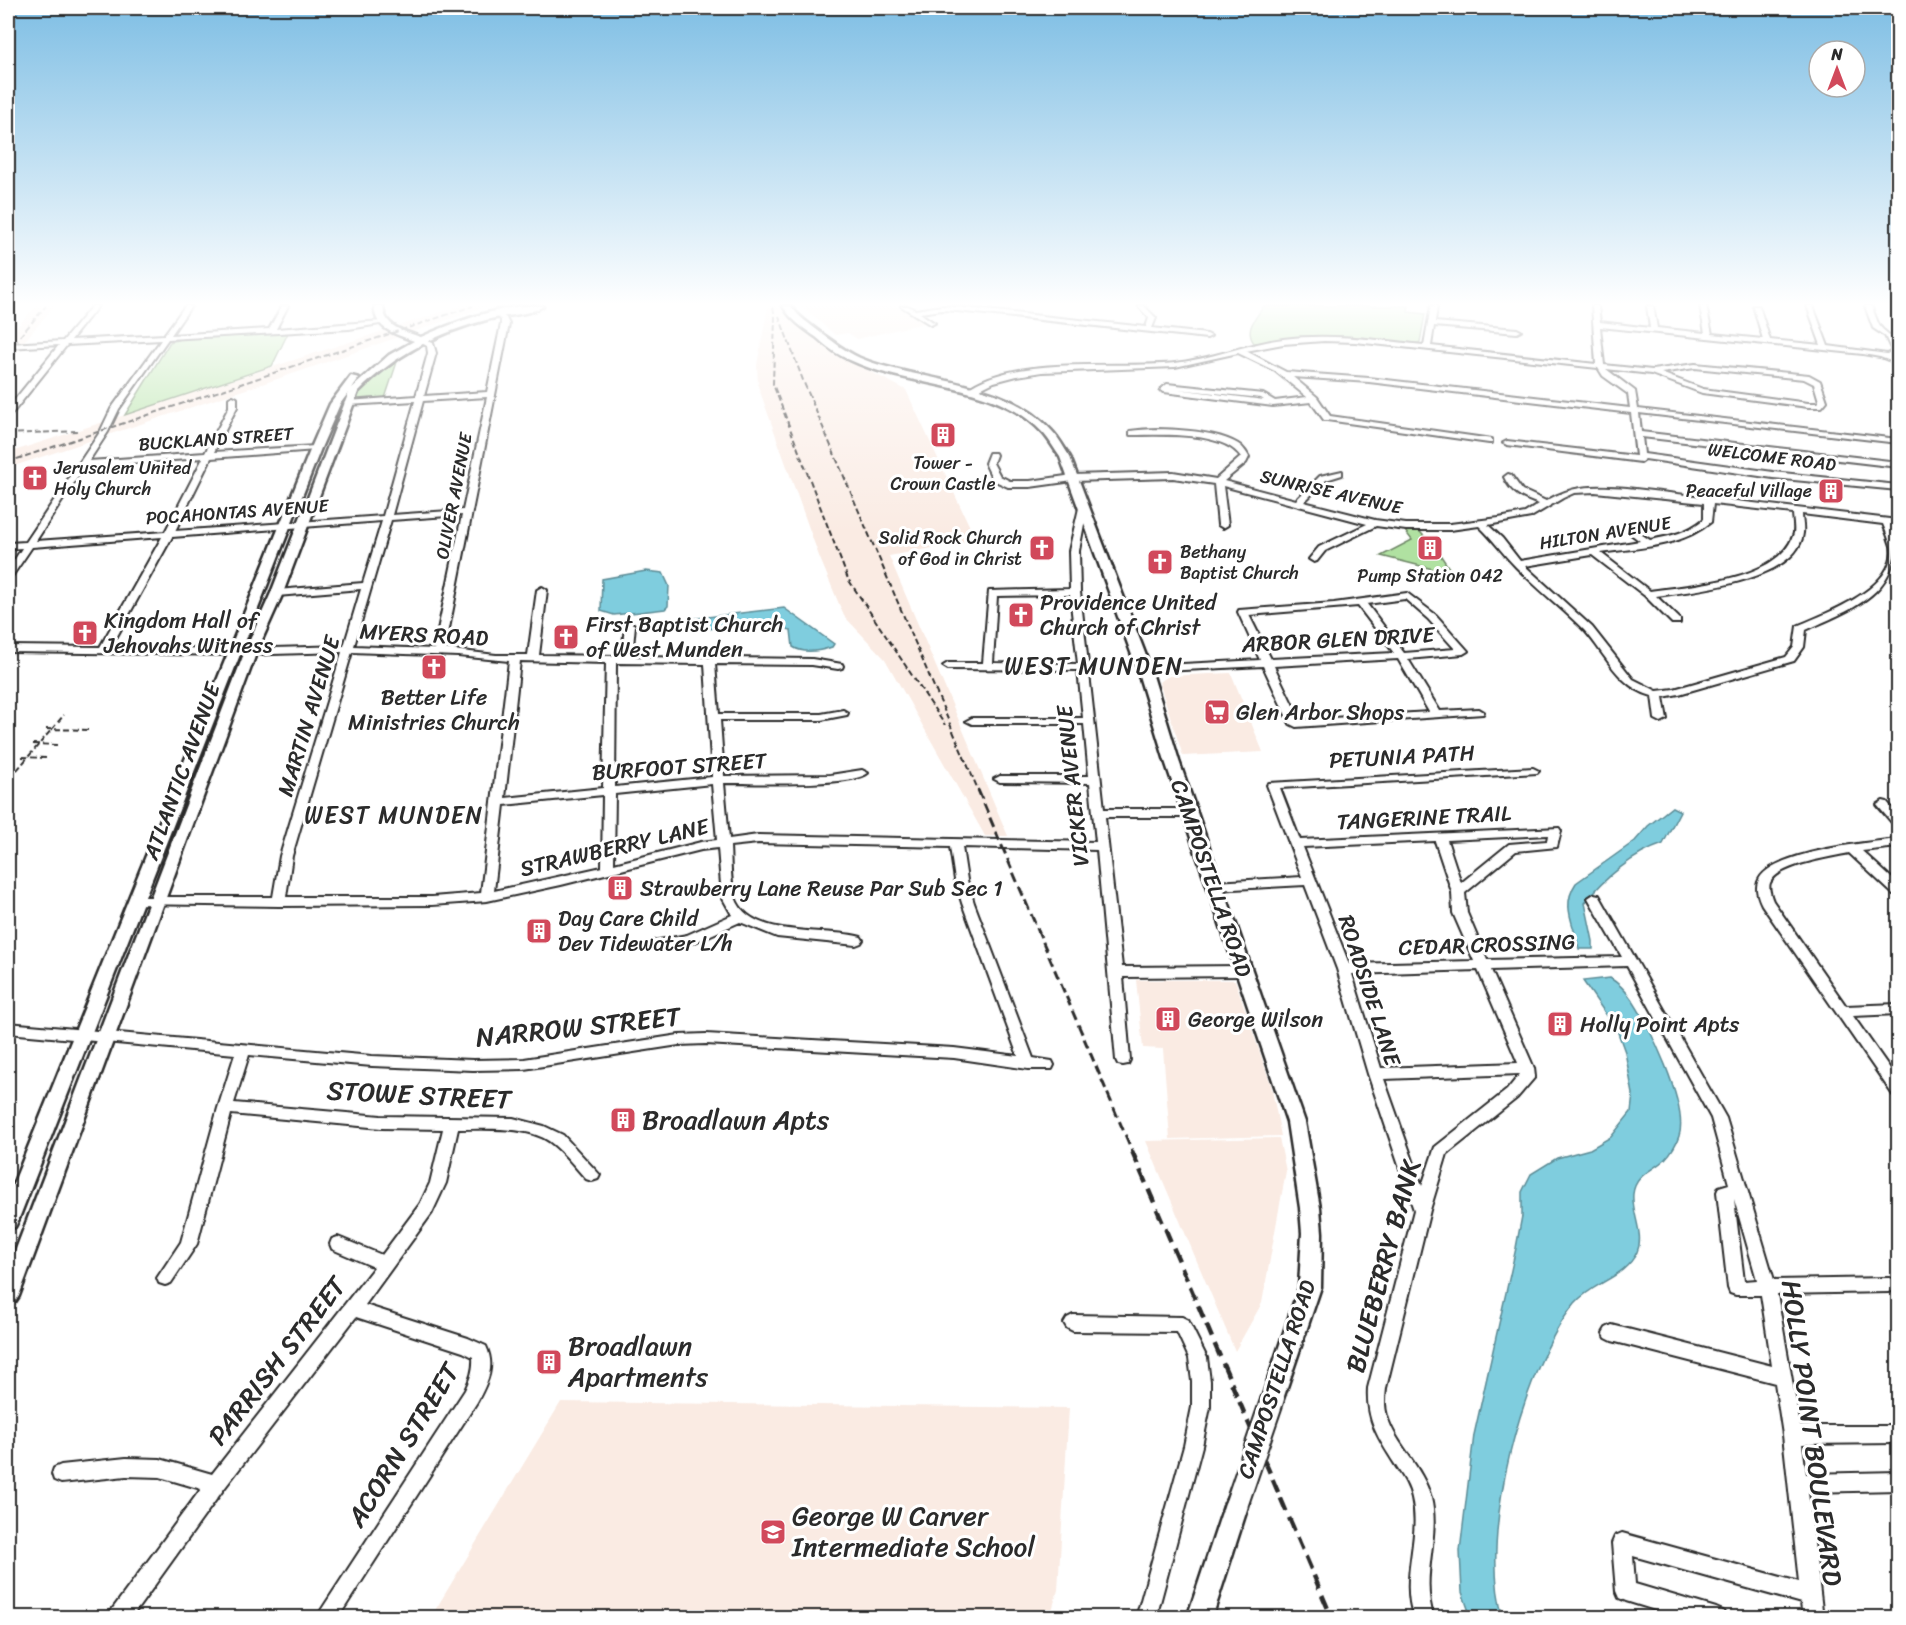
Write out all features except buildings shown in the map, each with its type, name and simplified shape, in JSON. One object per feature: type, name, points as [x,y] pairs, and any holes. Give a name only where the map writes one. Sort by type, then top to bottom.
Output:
[{"type":"main road","name":"ATLANTIC AVENUE","points":[[8,1296],[105,1036],[158,902],[286,526],[335,404],[351,382]]},
{"type":"main road","name":"ATLANTIC AVENUE","points":[[8,1221],[135,901],[243,652],[277,593],[348,403],[362,382]]},
{"type":"main road","name":"CAMPOSTELLA ROAD","points":[[933,382],[1009,404],[1038,423],[1058,446],[1073,478],[1144,669],[1190,813],[1296,1122],[1312,1233],[1310,1287],[1199,1617]]},
{"type":"street","points":[[8,413],[33,382]]},
{"type":"street","points":[[8,576],[104,432],[115,409],[135,382]]},
{"type":"street","name":"MARTIN AVENUE","points":[[279,902],[286,856],[349,649],[424,382]]},
{"type":"street","name":"OLIVER AVENUE","points":[[439,652],[493,382]]},
{"type":"street","points":[[969,391],[1014,382]]},
{"type":"street","points":[[1295,382],[1314,399],[1327,418],[1489,441]]},
{"type":"street","points":[[1384,382],[1899,441]]},
{"type":"street","points":[[1619,382],[1629,388],[1632,393],[1641,456]]},
{"type":"street","points":[[1678,382],[1721,395],[1819,405],[1823,401],[1815,382]]},
{"type":"street","points":[[1274,404],[1263,396],[1167,386],[1164,390],[1274,404],[1314,399]]},
{"type":"street","points":[[348,403],[490,394]]},
{"type":"street","points":[[104,650],[169,533],[233,407],[233,398]]},
{"type":"street","points":[[1133,433],[1155,432],[1215,438],[1235,444],[1243,450],[1245,457],[1218,482],[1223,525]]},
{"type":"street","points":[[1639,434],[1899,465]]},
{"type":"street","name":"WELCOME ROAD","points":[[1507,443],[1641,459],[1641,456],[1773,475],[1899,488]]},
{"type":"street","name":"BUCKLAND STREET","points":[[82,464],[316,448]]},
{"type":"street","name":"SUNRISE AVENUE","points":[[992,455],[989,463],[993,474],[1001,482],[1008,484],[1030,484],[1073,478],[1173,475],[1218,482],[1375,523],[1420,527],[1482,524],[1528,515],[1566,494],[1595,489],[1899,523]]},
{"type":"street","points":[[1297,504],[1323,478],[1339,473]]},
{"type":"street","points":[[1508,477],[1514,489],[1532,500],[1547,504]]},
{"type":"street","name":"HILTON AVENUE","points":[[1518,564],[1679,538],[1696,531],[1708,520],[1709,501]]},
{"type":"street","name":"VICKER AVENUE","points":[[1083,508],[1074,551],[1076,592],[1116,972],[1123,1060]]},
{"type":"street","points":[[1648,594],[1721,583],[1767,569],[1784,559],[1796,543],[1800,528],[1797,511]]},
{"type":"street","name":"POCAHONTAS AVENUE","points":[[8,546],[468,512]]},
{"type":"street","points":[[1482,524],[1518,564],[1588,629],[1629,681],[1646,692],[1657,694],[1675,693],[1790,659],[1799,647],[1802,628],[1858,603],[1883,582],[1893,564],[1896,548],[1887,522]]},
{"type":"street","points":[[1314,559],[1322,549],[1375,523]]},
{"type":"street","points":[[1633,532],[1650,544]]},
{"type":"street","points":[[1595,553],[1648,594],[1676,621]]},
{"type":"street","points":[[277,593],[366,586]]},
{"type":"street","points":[[533,658],[542,590]]},
{"type":"street","points":[[988,666],[992,593],[1076,592]]},
{"type":"street","name":"ARBOR GLEN DRIVE","points":[[1144,669],[1463,651],[1444,629],[1407,596],[1361,603]]},
{"type":"street","points":[[1436,714],[1401,656],[1361,603],[1243,612],[1296,724],[1479,712]]},
{"type":"street","points":[[627,659],[630,625]]},
{"type":"street","name":"MYERS ROAD","points":[[8,649],[243,652],[349,649],[439,652],[515,658],[812,662],[838,666]]},
{"type":"street","points":[[487,897],[515,658]]},
{"type":"street","points":[[608,869],[611,659]]},
{"type":"street","points":[[710,661],[728,897],[740,917],[777,933],[856,940]]},
{"type":"street","points":[[948,666],[1083,667]]},
{"type":"street","points":[[1657,694],[1661,719]]},
{"type":"street","points":[[715,717],[821,717],[843,713]]},
{"type":"street","points":[[972,721],[1089,721]]},
{"type":"street","name":"PETUNIA PATH","points":[[1273,785],[1533,771]]},
{"type":"street","name":"BURFOOT STREET","points":[[498,802],[718,780],[830,778],[862,773]]},
{"type":"street","points":[[1000,779],[1095,780]]},
{"type":"street","name":"ROADSIDE LANE","points":[[1273,785],[1344,969],[1375,1074],[1422,1210]]},
{"type":"street","points":[[1883,805],[1899,822]]},
{"type":"street","points":[[1099,813],[1190,813]]},
{"type":"street","name":"TANGERINE TRAIL","points":[[1295,844],[1555,831],[1553,844],[1513,847],[1458,892]]},
{"type":"street","points":[[1375,1074],[1527,1068],[1460,913],[1458,892],[1440,837]]},
{"type":"street","name":"STRAWBERRY LANE","points":[[135,901],[432,902],[487,897],[525,890],[723,842],[804,838],[1102,846]]},
{"type":"street","points":[[955,842],[961,880],[968,903],[1028,1064]]},
{"type":"street","points":[[1899,843],[1851,848],[1790,864],[1772,872],[1764,881],[1763,892],[1767,902],[1899,1090]]},
{"type":"street","points":[[1851,848],[1899,891]]},
{"type":"street","points":[[1215,886],[1310,881]]},
{"type":"street","name":"HOLLY POINT BOULEVARD","points":[[1594,898],[1718,1118],[1768,1289],[1792,1435],[1813,1617]]},
{"type":"street","points":[[659,944],[690,939],[740,917]]},
{"type":"street","name":"CEDAR CROSSING","points":[[1344,969],[1631,961]]},
{"type":"street","points":[[1116,972],[1244,970]]},
{"type":"street","points":[[1842,1011],[1899,1009]]},
{"type":"street","name":"NARROW STREET","points":[[8,1028],[372,1062],[514,1065],[564,1060],[679,1040],[706,1039],[954,1053],[1047,1065]]},
{"type":"street","points":[[165,1278],[189,1244],[243,1050]]},
{"type":"street","name":"BLUEBERRY BANK","points":[[1424,1617],[1416,1588],[1425,1509],[1420,1490],[1384,1427],[1376,1407],[1377,1388],[1422,1210],[1440,1150],[1525,1082],[1528,1077],[1527,1068]]},
{"type":"street","name":"STOWE STREET","points":[[225,1108],[381,1122],[513,1124],[539,1130],[558,1139],[592,1175]]},
{"type":"street","name":"PARRISH STREET","points":[[118,1617],[216,1484],[353,1308],[426,1208],[438,1183],[452,1123]]},
{"type":"street","points":[[1738,1188],[1725,1192],[1736,1288],[1889,1286]]},
{"type":"street","points":[[338,1244],[385,1264]]},
{"type":"street","name":"ACORN STREET","points":[[326,1617],[471,1396],[482,1376],[484,1364],[480,1352],[468,1346],[353,1308]]},
{"type":"street","points":[[1073,1323],[1182,1325],[1198,1358],[1201,1407],[1193,1446],[1146,1617]]},
{"type":"street","points":[[1612,1333],[1783,1377]]},
{"type":"street","points":[[1792,1435],[1899,1434]]},
{"type":"street","points":[[61,1474],[126,1467],[160,1468],[216,1484]]},
{"type":"street","points":[[1797,1483],[1899,1481]]},
{"type":"street","points":[[1716,1617],[1626,1591],[1622,1543],[1810,1595]]},
{"type":"shaded area","points":[[227,382],[268,382],[8,468],[8,453]]},
{"type":"shaded area","points":[[758,382],[890,382],[906,390],[976,540],[889,556],[1008,836],[985,836],[885,659],[844,616],[819,556]]},
{"type":"shaded area","points":[[1231,673],[1263,752],[1183,756],[1159,682],[1169,676]]},
{"type":"shaded area","points":[[1136,980],[1235,980],[1271,1085],[1281,1136],[1170,1139],[1163,1049],[1143,1048]]},
{"type":"shaded area","points":[[1279,1138],[1286,1171],[1262,1303],[1235,1351],[1146,1141]]},
{"type":"shaded area","name":"George W Carver Intermediate School","points":[[561,1402],[1069,1408],[1058,1590],[1050,1617],[431,1617]]},
{"type":"green space","points":[[145,382],[224,382],[125,415]]},
{"type":"green space","points":[[369,382],[390,382],[385,398],[355,400]]},
{"type":"green space","points":[[1405,531],[1419,531],[1435,547],[1453,574],[1381,556],[1412,540]]},
{"type":"water","points":[[646,571],[663,573],[669,586],[668,606],[665,609],[614,615],[601,611],[602,579]]},
{"type":"water","points":[[784,608],[834,644],[832,647],[812,651],[797,649],[793,647],[791,630],[787,629],[717,628],[687,631],[681,626],[690,619]]},
{"type":"water","points":[[1672,807],[1680,811],[1663,844],[1630,860],[1601,885],[1585,903],[1593,949],[1579,949],[1569,908],[1571,892],[1576,883],[1635,841],[1648,826]]},
{"type":"water","points":[[1610,978],[1630,997],[1656,1044],[1678,1105],[1681,1123],[1679,1136],[1667,1157],[1641,1177],[1634,1187],[1633,1201],[1639,1231],[1639,1245],[1632,1261],[1575,1303],[1556,1332],[1538,1369],[1522,1410],[1501,1499],[1496,1543],[1497,1583],[1503,1617],[1471,1617],[1462,1592],[1460,1551],[1474,1435],[1516,1248],[1522,1216],[1522,1192],[1531,1174],[1557,1158],[1590,1149],[1611,1137],[1631,1112],[1633,1094],[1625,1052],[1617,1030],[1583,981]]},
{"type":"railway","points":[[8,462],[247,382]]},
{"type":"railway","points":[[773,382],[848,579],[945,725]]},
{"type":"railway","points":[[804,382],[979,792]]},
{"type":"railway","points":[[8,434],[78,431]]},
{"type":"railway","points":[[52,729],[64,715]]},
{"type":"railway","points":[[46,729],[52,729]]},
{"type":"railway","points":[[39,744],[52,729]]},
{"type":"railway","points":[[52,729],[91,730]]},
{"type":"railway","points":[[33,744],[39,744]]},
{"type":"railway","points":[[28,757],[39,744]]},
{"type":"railway","points":[[39,744],[57,745]]},
{"type":"railway","points":[[22,757],[28,757]]},
{"type":"railway","points":[[11,777],[28,757]]},
{"type":"railway","points":[[28,757],[46,758]]},
{"type":"railway","points":[[978,790],[1133,1153]]},
{"type":"railway","points":[[1132,1151],[1332,1618]]},
{"type":"place","name":"Tower - Crown Castle","points":[[943,435]]},
{"type":"place","name":"Jerusalem United Holy Church","points":[[35,478]]},
{"type":"place","name":"Peaceful Village","points":[[1831,491]]},
{"type":"place","name":"Solid Rock Church of God in Christ","points":[[1042,548]]},
{"type":"place","name":"Pump Station 042","points":[[1430,548]]},
{"type":"place","name":"Bethany Baptist Church","points":[[1160,562]]},
{"type":"place","name":"Providence United Church of Christ","points":[[1021,615]]},
{"type":"place","name":"Kingdom Hall of Jehovahs Witness","points":[[85,633]]},
{"type":"place","name":"First Baptist Church of West Munden","points":[[566,637]]},
{"type":"place","name":"Better Life Ministries Church","points":[[434,667]]},
{"type":"place","name":"Glen Arbor Shops","points":[[1217,712]]},
{"type":"place","name":"Strawberry Lane Reuse Par Sub Sec 1","points":[[620,888]]},
{"type":"place","name":"Day Care Child Dev Tidewater L/h","points":[[539,931]]},
{"type":"place","name":"George Wilson","points":[[1168,1019]]},
{"type":"place","name":"Holly Point Apts","points":[[1560,1024]]},
{"type":"place","name":"Broadlawn Apts","points":[[623,1120]]},
{"type":"place","name":"Broadlawn Apartments","points":[[549,1362]]},
{"type":"place","name":"George W Carver Intermediate School","points":[[773,1532]]},
{"type":"district","name":"WEST MUNDEN","points":[[1094,666]]},
{"type":"district","name":"WEST MUNDEN","points":[[394,815]]}]
